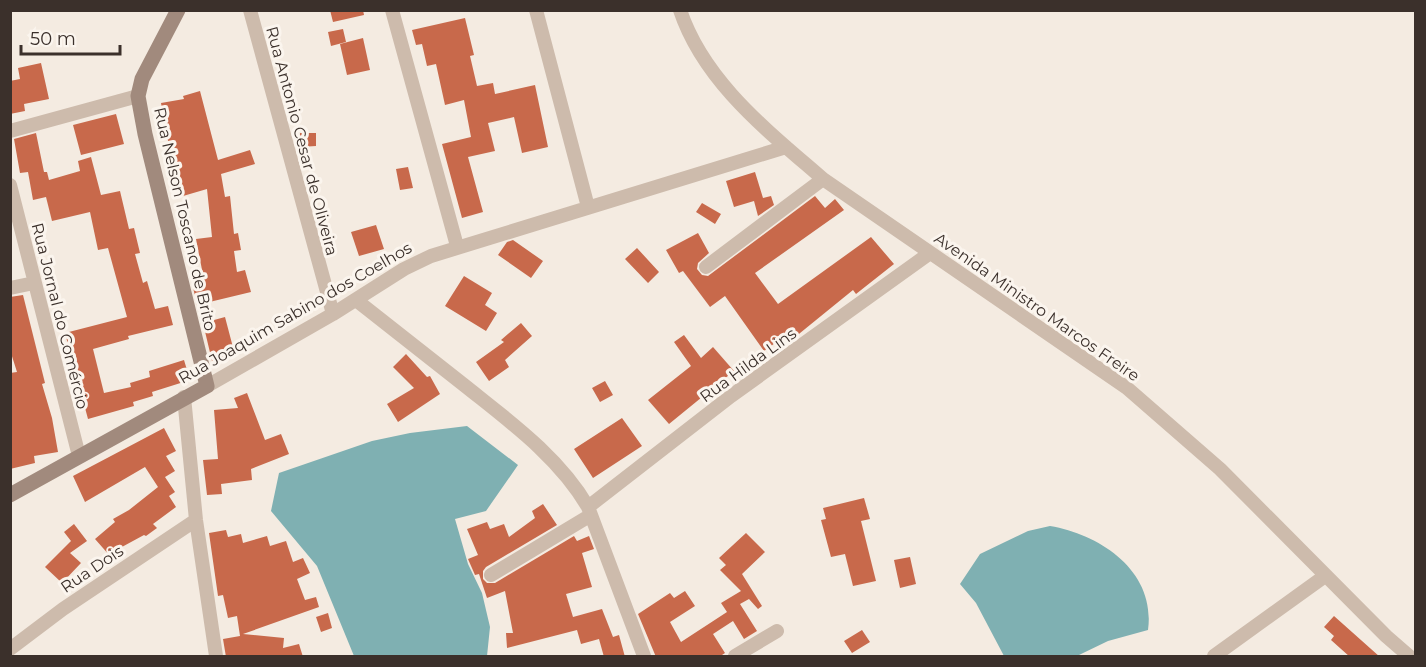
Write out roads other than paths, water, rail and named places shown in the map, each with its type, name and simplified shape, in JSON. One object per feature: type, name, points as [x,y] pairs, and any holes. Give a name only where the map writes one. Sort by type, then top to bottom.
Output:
[{"type":"main road","points":[[138,96],[149,62],[178,10]]},
{"type":"main road","name":"Rua Nelson Toscano de Brito","points":[[138,96],[145,134],[207,386]]},
{"type":"main road","name":"Rua Joaquim Sabino dos Coelhos","points":[[10,495],[207,386]]},
{"type":"street","name":"Rua Antonio Cesar de Oliveira","points":[[250,10],[333,315]]},
{"type":"street","points":[[392,10],[457,246]]},
{"type":"street","points":[[536,10],[588,207]]},
{"type":"street","name":"Avenida Ministro Marcos Freire","points":[[680,10],[696,48],[708,66],[755,119],[786,147],[823,179],[1127,388],[1220,469],[1325,576],[1409,657]]},
{"type":"street","points":[[10,131],[138,96]]},
{"type":"street","name":"Rua Joaquim Sabino dos Coelhos","points":[[207,386],[333,315],[404,269],[457,246],[786,147]]},
{"type":"street","points":[[706,267],[823,179]]},
{"type":"street","name":"Rua Jornal do Comércio","points":[[10,185],[79,456]]},
{"type":"street","name":"Rua Hilda Lins","points":[[491,575],[589,511],[731,396],[930,253]]},
{"type":"street","points":[[10,288],[34,283]]},
{"type":"street","points":[[356,300],[512,424],[562,471],[589,511],[644,657]]},
{"type":"street","points":[[184,398],[195,520],[216,657]]},
{"type":"street","name":"Rua Dois","points":[[10,649],[63,609],[195,520]]},
{"type":"street","points":[[1214,657],[1325,576]]},
{"type":"street","points":[[735,657],[777,631]]},
{"type":"water","points":[[467,426],[518,465],[486,511],[455,519],[468,564],[482,593],[490,627],[487,656],[354,656],[317,566],[271,511],[279,473],[372,441],[410,433]]},
{"type":"water","points":[[1050,526],[1088,538],[1122,560],[1134,574],[1143,591],[1148,609],[1148,630],[1108,641],[1079,655],[1004,656],[976,603],[960,584],[980,554],[1028,531]]}]
